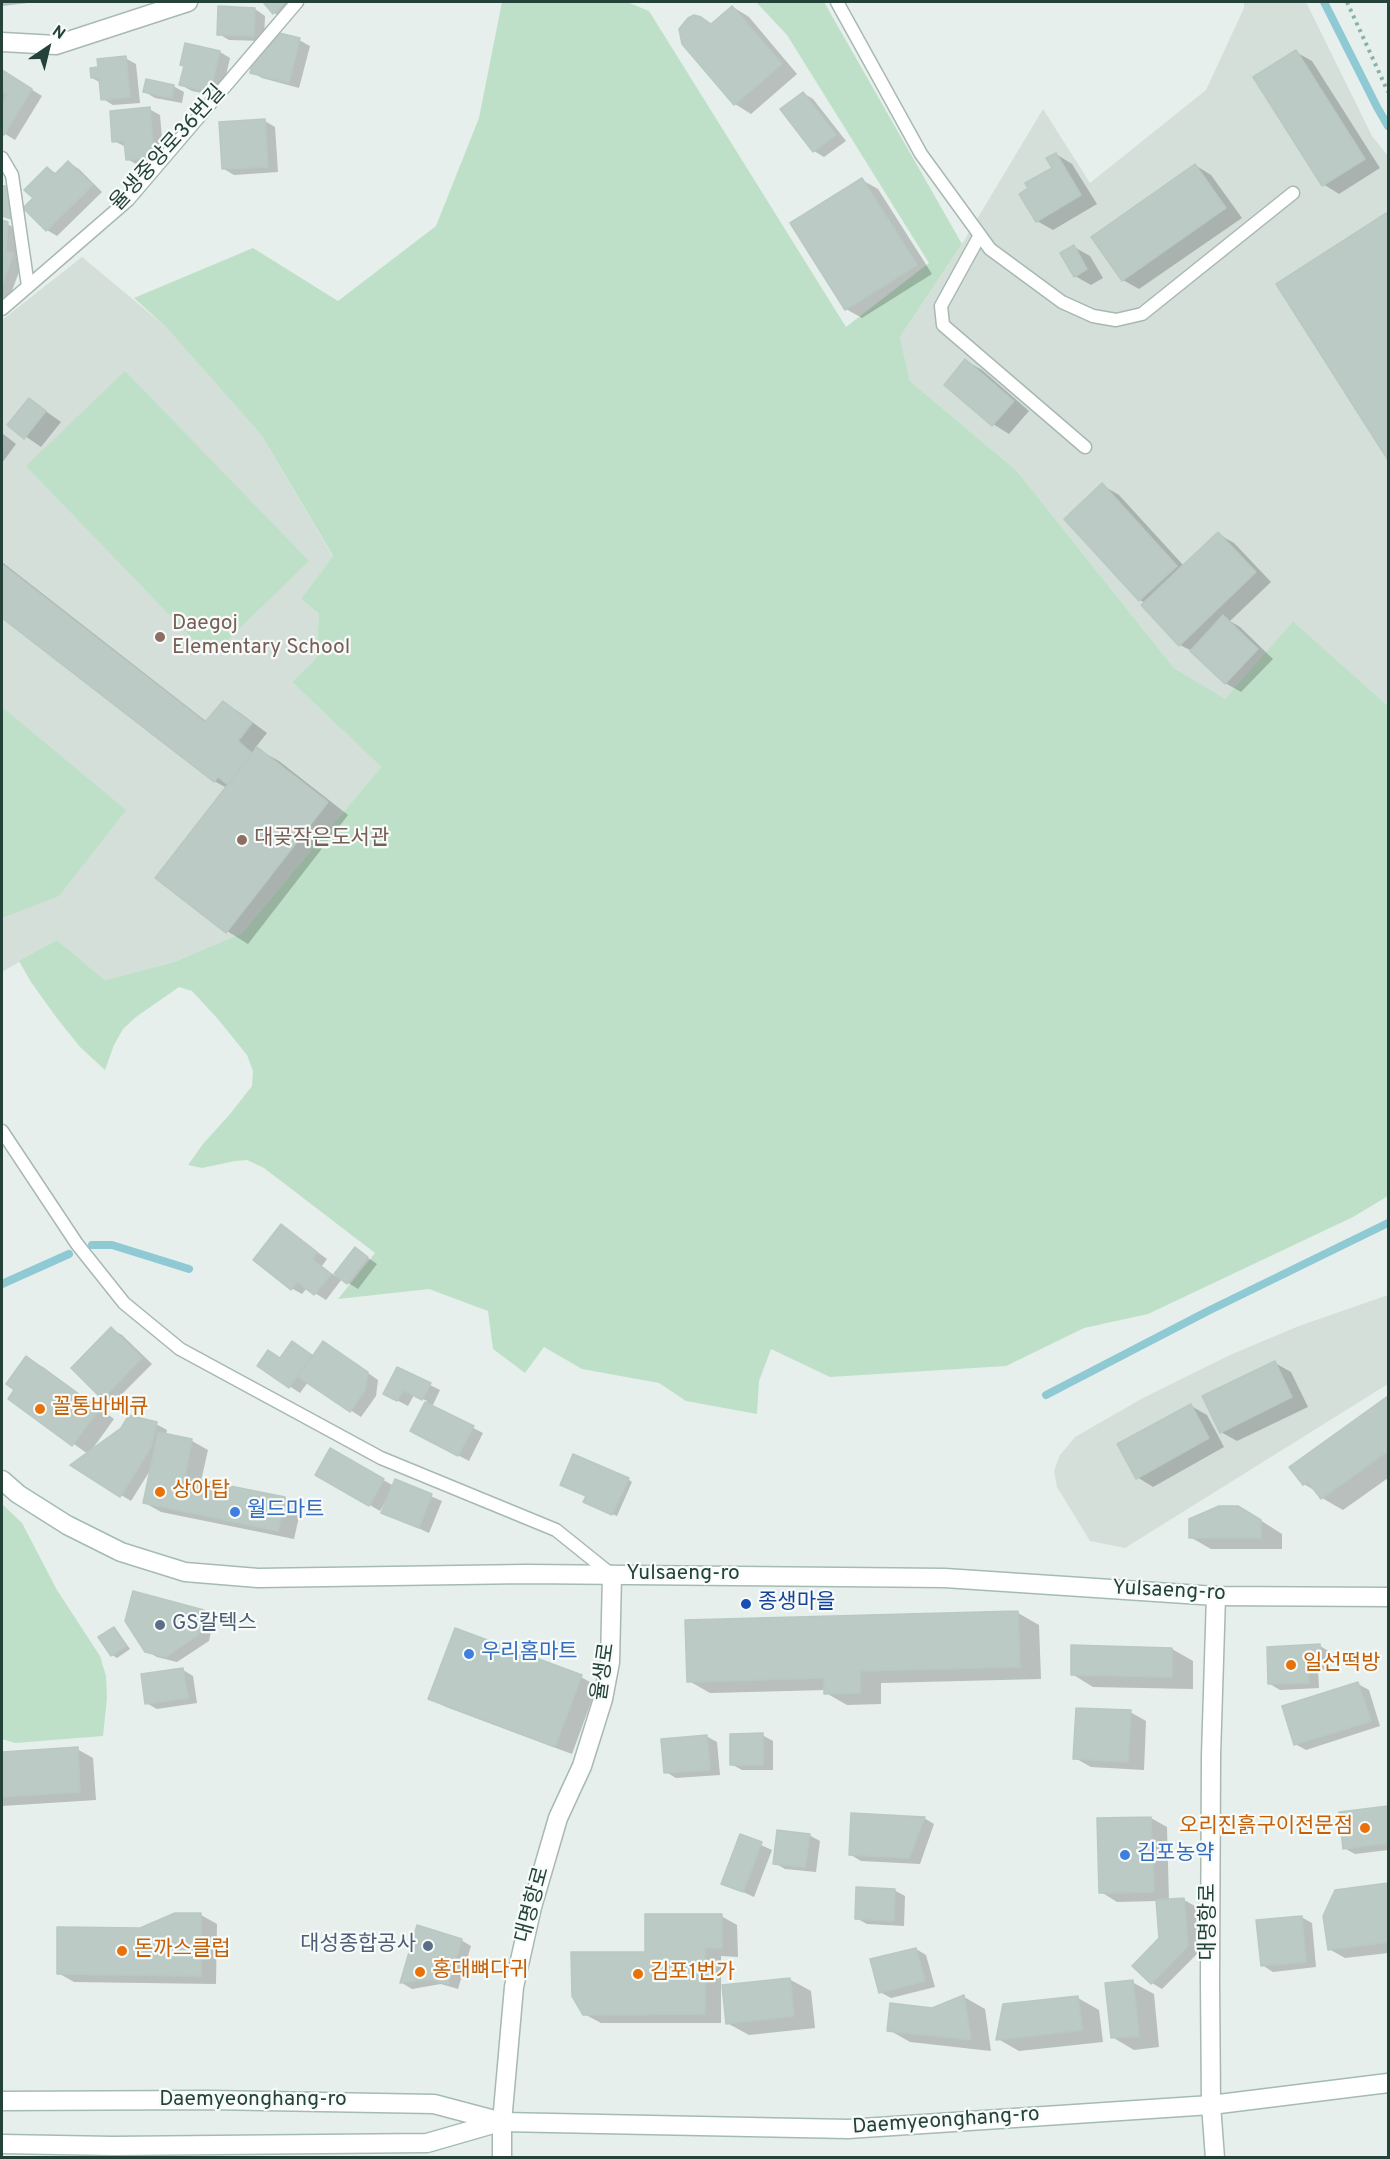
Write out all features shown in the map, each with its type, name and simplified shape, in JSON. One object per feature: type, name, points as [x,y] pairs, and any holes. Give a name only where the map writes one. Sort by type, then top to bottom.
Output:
[{"type":"street","points":[[2,42],[56,45],[188,2]]},
{"type":"street","name":"Yulsaeng-ro","points":[[2,1480],[18,1494],[67,1526],[121,1552],[185,1572],[258,1578],[526,1574],[945,1578],[1216,1596],[1389,1597]]},
{"type":"street","name":"율생로","points":[[582,1766],[603,1699],[610,1662],[612,1575]]},
{"type":"street","name":"대명항로","points":[[1215,2157],[1212,2105],[1211,1756],[1216,1596]]},
{"type":"street","name":"대명항로","points":[[502,2157],[502,2122],[514,1987],[532,1907],[558,1818],[582,1766]]},
{"type":"street","name":"Daemyeonghang-ro","points":[[2,2101],[209,2100],[434,2104],[502,2122],[848,2129],[1212,2105],[1389,2083]]},
{"type":"street","name":"Daemyeonghang-ro","points":[[2,2144],[125,2146],[427,2143],[502,2122]]},
{"type":"lane","name":"율생중앙로36번길","points":[[2,309],[128,200],[297,2]]},
{"type":"lane","points":[[837,2],[921,154],[990,249],[1062,302],[1093,316],[1116,321],[1142,314],[1293,193]]},
{"type":"lane","points":[[2,158],[12,175],[28,286]]},
{"type":"lane","points":[[980,235],[941,306],[943,325],[1085,447]]},
{"type":"lane","points":[[2,1131],[78,1244],[124,1303],[180,1348],[381,1458],[556,1530],[612,1575]]},
{"type":"path","points":[[1347,2],[1389,92]]},
{"type":"shaded area","points":[[1244,2],[1306,2],[1372,136],[1388,156],[1388,706],[1293,621],[1225,700],[1174,668],[1017,471],[910,381],[900,337],[962,244],[1043,109],[1090,183],[1206,90],[1244,8]]},
{"type":"shaded area","name":"Daegoj Elementary School","points":[[82,257],[165,326],[262,436],[333,557],[301,599],[319,614],[316,660],[292,682],[381,767],[242,933],[174,962],[105,980],[57,940],[2,972],[2,320]]},
{"type":"shaded area","points":[[1388,1295],[1388,1384],[1125,1548],[1090,1541],[1057,1487],[1054,1471],[1060,1455],[1075,1437],[1143,1398],[1230,1355],[1299,1326]]},
{"type":"green space","points":[[502,2],[627,2],[649,11],[846,327],[929,263],[787,35],[756,2],[824,2],[962,244],[900,337],[910,381],[1017,471],[1174,668],[1225,699],[1293,621],[1388,706],[1388,1196],[1353,1217],[1148,1314],[1084,1328],[1006,1366],[830,1377],[771,1349],[759,1381],[757,1414],[686,1401],[659,1383],[582,1369],[544,1347],[525,1373],[493,1349],[488,1311],[429,1289],[338,1299],[375,1253],[264,1168],[247,1160],[202,1168],[188,1165],[252,1086],[253,1071],[247,1055],[192,991],[179,987],[136,1017],[123,1029],[114,1045],[105,1070],[80,1047],[56,1017],[19,961],[57,940],[105,980],[174,962],[242,933],[381,767],[292,682],[316,659],[319,614],[301,599],[333,556],[262,436],[165,326],[134,298],[253,248],[338,301],[436,226],[479,118]]},
{"type":"green space","points":[[125,371],[309,561],[210,657],[26,466]]},
{"type":"green space","points":[[2,707],[126,810],[59,896],[2,918]]},
{"type":"green space","points":[[2,1504],[22,1523],[57,1590],[100,1656],[106,1676],[107,1698],[103,1736],[15,1743],[2,1739]]},
{"type":"building","points":[[263,2],[285,2],[273,14]]},
{"type":"building","points":[[218,6],[255,8],[254,36],[217,35]]},
{"type":"building","points":[[732,6],[782,64],[734,105],[682,44],[679,29],[688,18],[694,15],[711,24]]},
{"type":"building","points":[[275,32],[300,38],[289,83],[250,73],[253,60]]},
{"type":"building","points":[[185,43],[220,51],[210,92],[179,85],[184,66],[180,65]]},
{"type":"building","points":[[1296,50],[1365,159],[1322,186],[1253,77]]},
{"type":"building","points":[[126,56],[130,97],[101,100],[99,78],[91,78],[90,68],[98,67],[97,59]]},
{"type":"building","points":[[2,70],[32,89],[4,135],[2,134],[2,104],[7,95],[2,91]]},
{"type":"building","points":[[146,79],[174,85],[172,98],[143,92]]},
{"type":"building","points":[[803,92],[836,135],[813,152],[780,109]]},
{"type":"building","points":[[150,107],[154,158],[126,160],[124,141],[112,142],[110,111]]},
{"type":"building","points":[[265,119],[268,167],[222,169],[219,122]]},
{"type":"building","points":[[1056,153],[1081,195],[1036,222],[1019,194],[1028,188],[1025,183],[1052,168],[1046,158]]},
{"type":"building","points":[[68,161],[93,185],[46,231],[23,208],[33,198],[24,190],[47,167],[55,174]]},
{"type":"building","points":[[1195,164],[1226,208],[1122,281],[1091,237]]},
{"type":"building","points":[[862,178],[917,265],[845,310],[790,223]]},
{"type":"building","points":[[2,186],[10,186],[12,219],[2,216]]},
{"type":"building","points":[[1388,212],[1388,460],[1276,284]]},
{"type":"building","points":[[2,220],[8,222],[6,251],[13,254],[2,286]]},
{"type":"building","points":[[1074,245],[1087,269],[1074,277],[1060,253]]},
{"type":"building","points":[[965,359],[1014,401],[992,426],[944,385]]},
{"type":"building","points":[[29,398],[46,411],[24,439],[7,425]]},
{"type":"building","points":[[1102,483],[1177,566],[1139,601],[1064,519]]},
{"type":"building","points":[[1218,532],[1256,572],[1179,646],[1141,605]]},
{"type":"building","points":[[2,564],[205,722],[223,701],[252,723],[238,741],[252,753],[228,785],[218,777],[214,782],[2,618]]},
{"type":"building","points":[[1223,615],[1258,649],[1225,684],[1190,651]]},
{"type":"building","name":"대곶작은도서관","points":[[257,747],[328,802],[226,933],[155,878]]},
{"type":"building","points":[[281,1224],[317,1252],[312,1259],[331,1274],[314,1295],[297,1282],[291,1290],[253,1260]]},
{"type":"building","points":[[355,1247],[368,1257],[347,1284],[334,1274]]},
{"type":"building","points":[[111,1327],[142,1358],[102,1399],[71,1368]]},
{"type":"building","points":[[292,1341],[312,1355],[289,1388],[257,1366],[268,1350],[280,1358]]},
{"type":"building","points":[[323,1341],[368,1372],[365,1390],[350,1412],[298,1377]]},
{"type":"building","points":[[26,1356],[99,1409],[72,1446],[8,1399],[14,1390],[6,1384]]},
{"type":"building","points":[[1275,1361],[1292,1397],[1220,1433],[1202,1396]]},
{"type":"building","points":[[397,1367],[431,1383],[422,1400],[403,1390],[397,1401],[383,1394]]},
{"type":"building","points":[[1388,1396],[1388,1451],[1321,1499],[1308,1482],[1303,1485],[1289,1467]]},
{"type":"building","points":[[425,1402],[474,1426],[458,1456],[410,1431]]},
{"type":"building","points":[[1191,1404],[1209,1438],[1136,1479],[1117,1444]]},
{"type":"building","points":[[129,1415],[157,1422],[151,1447],[120,1497],[70,1465],[121,1428]]},
{"type":"building","points":[[158,1432],[192,1439],[185,1477],[285,1497],[278,1531],[143,1503]]},
{"type":"building","points":[[330,1448],[384,1479],[369,1506],[315,1475]]},
{"type":"building","points":[[573,1454],[629,1478],[612,1515],[583,1502],[586,1496],[560,1485]]},
{"type":"building","points":[[395,1479],[432,1494],[419,1528],[381,1513]]},
{"type":"building","points":[[1219,1506],[1238,1506],[1261,1520],[1261,1538],[1189,1538],[1189,1519]]},
{"type":"building","points":[[133,1591],[204,1610],[198,1635],[166,1657],[145,1652],[125,1621]]},
{"type":"building","points":[[1018,1611],[1020,1667],[860,1671],[860,1693],[824,1694],[824,1678],[687,1682],[685,1620]]},
{"type":"building","points":[[114,1627],[126,1646],[111,1656],[98,1637]]},
{"type":"building","points":[[455,1628],[582,1675],[555,1747],[428,1699]]},
{"type":"building","name":"일선떡방","points":[[1320,1644],[1321,1664],[1308,1665],[1309,1683],[1268,1684],[1267,1647]]},
{"type":"building","points":[[1071,1645],[1172,1648],[1172,1677],[1071,1675]]},
{"type":"building","points":[[183,1668],[188,1698],[145,1704],[141,1674]]},
{"type":"building","points":[[1358,1682],[1371,1721],[1294,1745],[1282,1706]]},
{"type":"building","points":[[1076,1708],[1131,1710],[1128,1762],[1073,1759]]},
{"type":"building","points":[[763,1733],[763,1765],[730,1765],[730,1734]]},
{"type":"building","points":[[707,1735],[710,1770],[664,1773],[661,1739]]},
{"type":"building","points":[[78,1747],[80,1792],[2,1797],[2,1752]]},
{"type":"building","name":"오리진흙구이전문점","points":[[1388,1806],[1388,1843],[1343,1849],[1339,1812]]},
{"type":"building","points":[[851,1813],[925,1817],[909,1858],[849,1855]]},
{"type":"building","name":"김포농약","points":[[1151,1817],[1154,1892],[1099,1893],[1097,1818]]},
{"type":"building","points":[[777,1830],[810,1834],[805,1867],[773,1864]]},
{"type":"building","points":[[740,1834],[762,1842],[743,1892],[721,1884]]},
{"type":"building","points":[[1388,1883],[1388,1942],[1328,1950],[1323,1916],[1335,1890]]},
{"type":"building","points":[[856,1887],[895,1889],[894,1921],[855,1919]]},
{"type":"building","points":[[1184,1898],[1188,1946],[1151,1984],[1132,1966],[1159,1938],[1156,1900]]},
{"type":"building","points":[[175,1913],[201,1913],[201,1976],[57,1974],[57,1927],[140,1928]]},
{"type":"building","name":"김포1번가","points":[[645,1914],[722,1914],[722,1948],[705,1948],[705,2014],[583,2015],[572,1996],[571,1952],[645,1952]]},
{"type":"building","points":[[1302,1916],[1306,1962],[1261,1966],[1256,1920]]},
{"type":"building","points":[[417,1925],[462,1939],[448,1984],[429,1979],[400,1983]]},
{"type":"building","points":[[916,1948],[925,1981],[879,1993],[870,1959]]},
{"type":"building","points":[[790,1978],[794,2016],[726,2024],[722,1985]]},
{"type":"building","points":[[1133,1980],[1139,2036],[1111,2038],[1105,1983]]},
{"type":"building","points":[[964,1995],[971,2040],[887,2031],[890,2003],[932,2008]]},
{"type":"building","points":[[1078,1996],[1082,2030],[996,2040],[1003,2004]]},
{"type":"waterway","points":[[1324,2],[1388,126]]},
{"type":"waterway","points":[[1046,1395],[1208,1311],[1388,1223]]},
{"type":"waterway","points":[[92,1245],[112,1245],[189,1269]]},
{"type":"waterway","points":[[2,1284],[69,1254]]},
{"type":"place","name":"Daegoj Elementary School","points":[[160,637]]},
{"type":"place","name":"대곶작은도서관","points":[[242,840]]},
{"type":"place","name":"꼴통바베큐","points":[[40,1409]]},
{"type":"place","name":"상아탑","points":[[160,1492]]},
{"type":"place","name":"월드마트","points":[[235,1512]]},
{"type":"place","name":"종생마을","points":[[746,1604]]},
{"type":"place","name":"GS칼텍스","points":[[160,1625]]},
{"type":"place","name":"우리홈마트","points":[[469,1654]]},
{"type":"place","name":"일선떡방","points":[[1291,1665]]},
{"type":"place","name":"오리진흙구이전문점","points":[[1365,1828]]},
{"type":"place","name":"김포농약","points":[[1125,1855]]},
{"type":"place","name":"대성종합공사","points":[[428,1946]]},
{"type":"place","name":"돈까스클럽","points":[[122,1951]]},
{"type":"place","name":"홍대뼈다귀","points":[[420,1972]]},
{"type":"place","name":"김포1번가","points":[[638,1974]]}]
